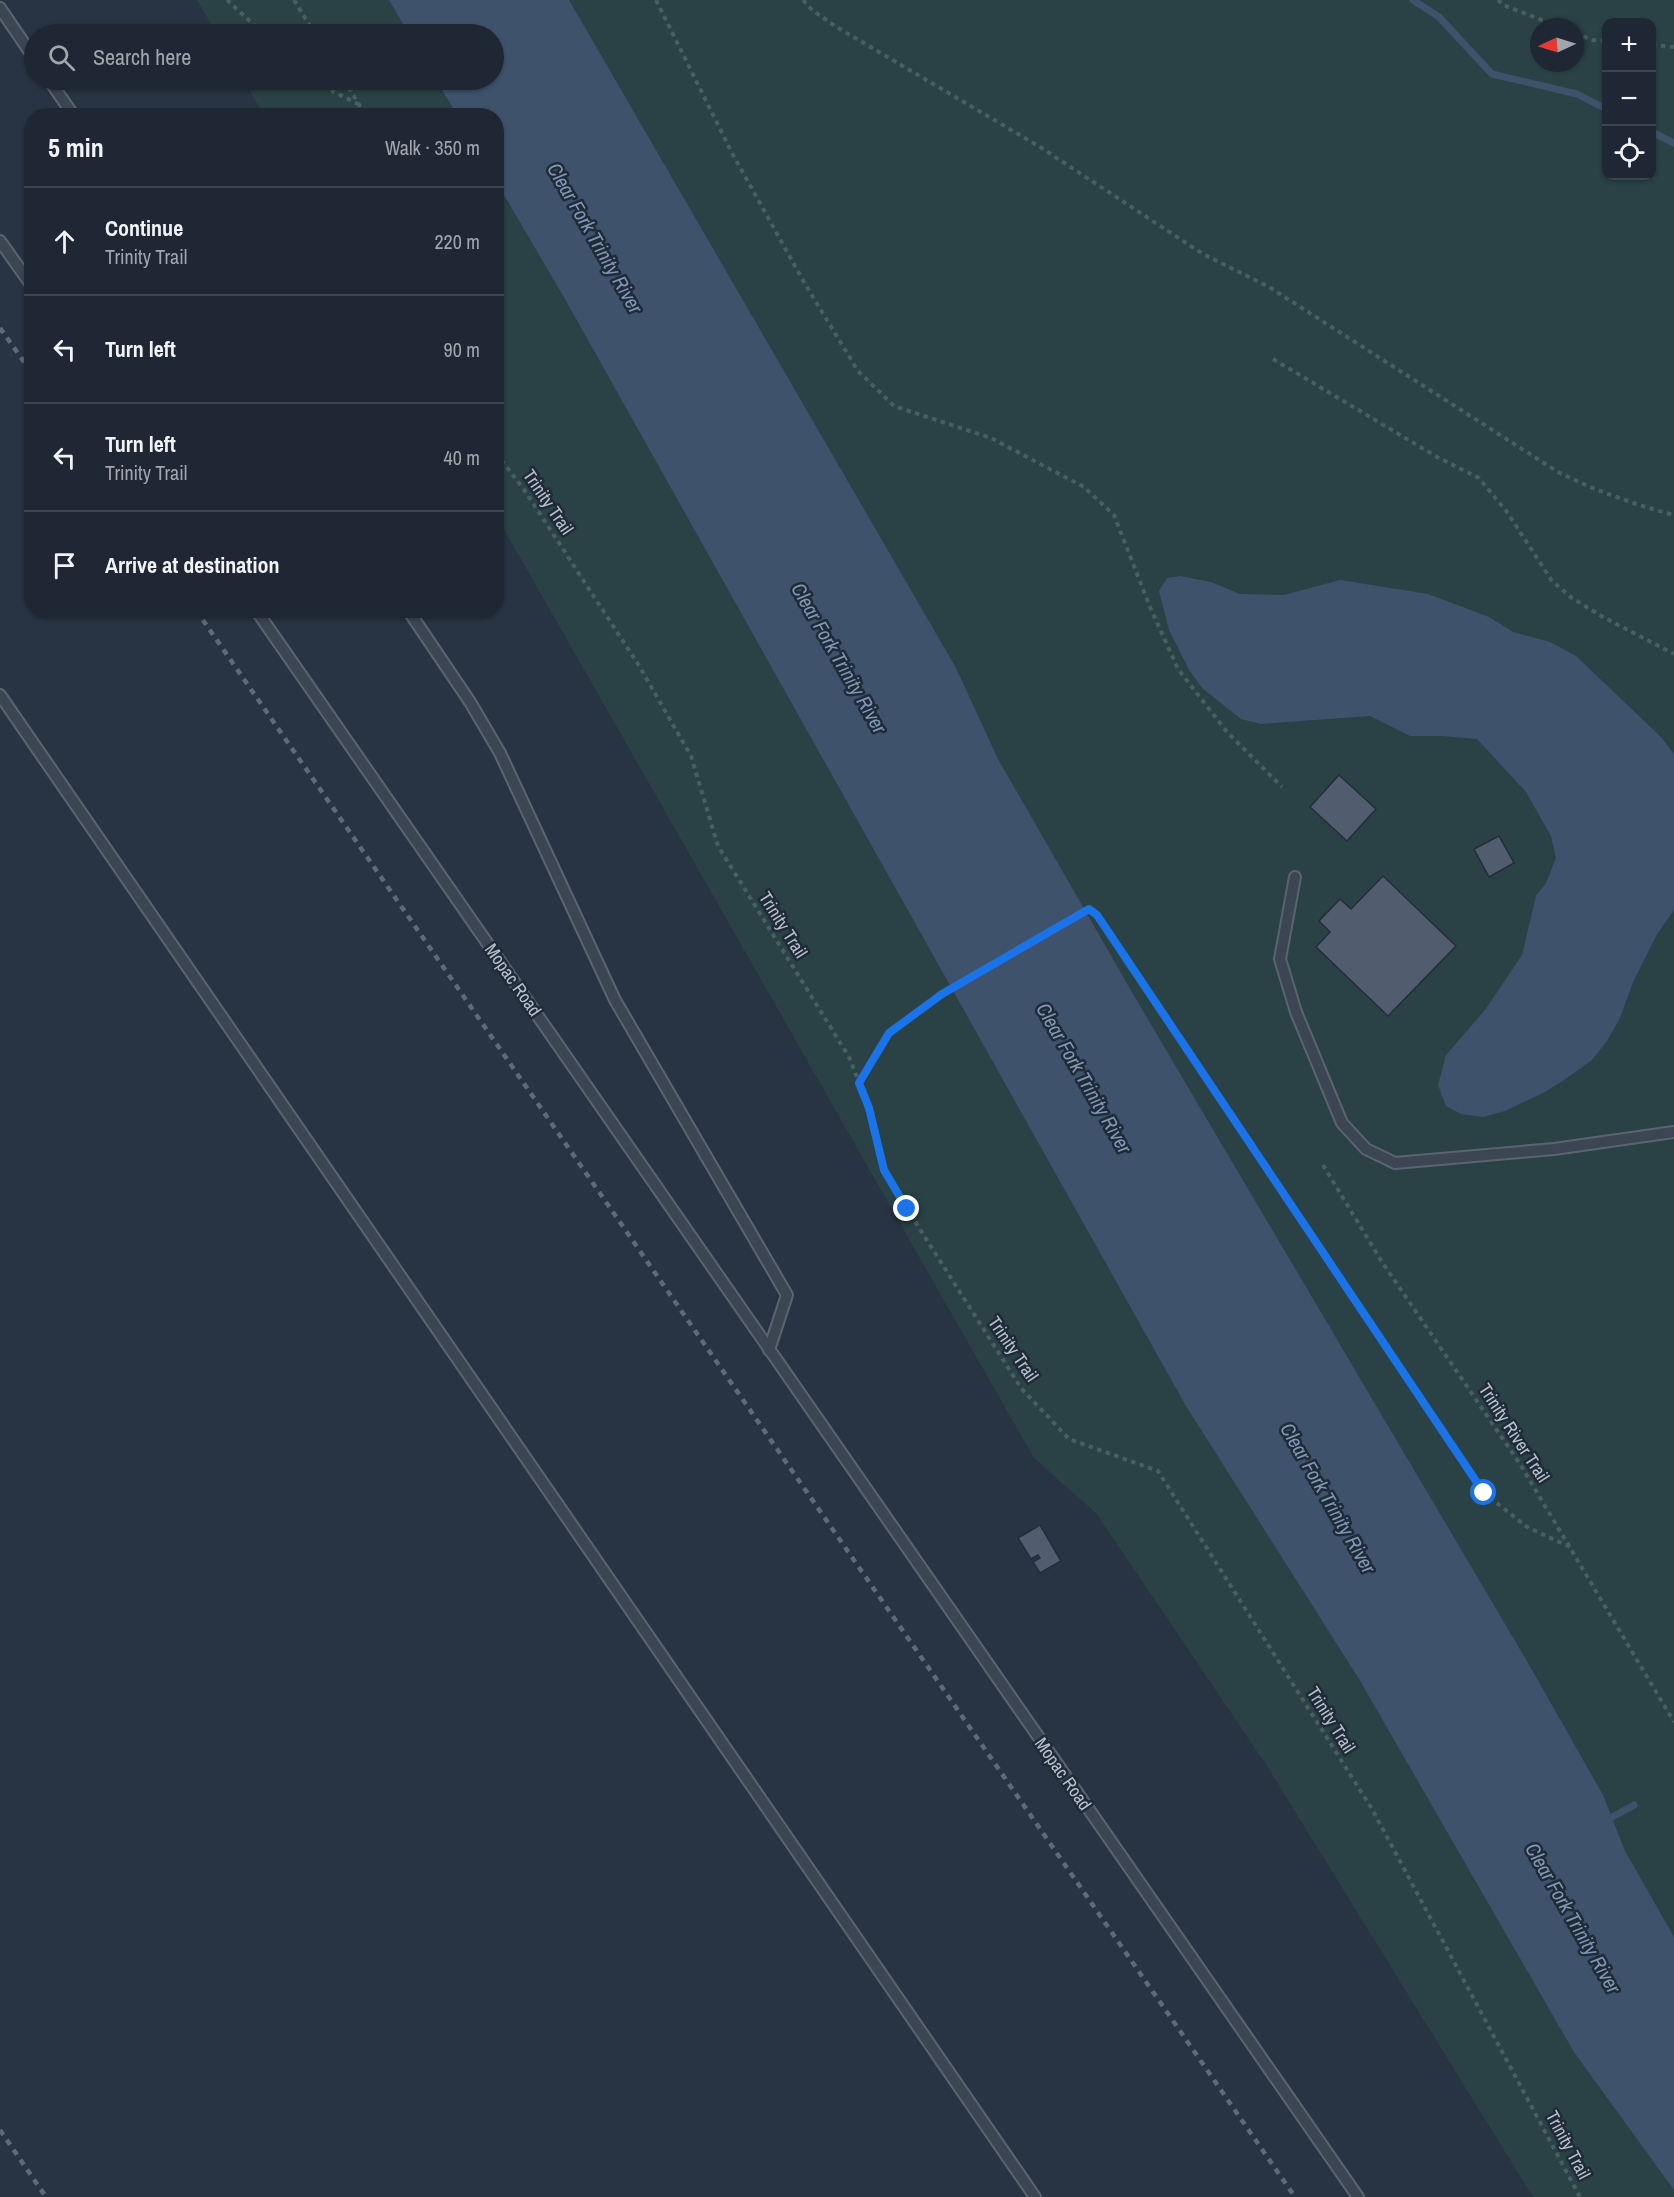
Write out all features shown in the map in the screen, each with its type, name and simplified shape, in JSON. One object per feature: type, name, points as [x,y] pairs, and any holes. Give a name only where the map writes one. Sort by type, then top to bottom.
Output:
[{"type":"lane","points":[[0,8],[24,43]]},
{"type":"lane","points":[[56,90],[68,108]]},
{"type":"lane","points":[[0,241],[24,275]]},
{"type":"lane","name":"Mopac Road","points":[[262,618],[1358,2197]]},
{"type":"lane","points":[[413,618],[470,702],[500,753],[615,1000],[787,1295],[769,1350]]},
{"type":"lane","points":[[0,695],[1035,2197]]},
{"type":"lane","points":[[1295,877],[1280,959],[1296,1012],[1342,1123],[1366,1149],[1395,1163],[1554,1149],[1674,1132]]},
{"type":"path","points":[[227,0],[253,24]]},
{"type":"path","points":[[294,0],[309,24]]},
{"type":"path","points":[[656,0],[732,153],[805,284],[858,371],[894,406],[992,438],[1084,487],[1114,515],[1150,607],[1178,669],[1227,732],[1282,787]]},
{"type":"path","points":[[803,0],[812,10],[835,26],[1040,147],[1203,255],[1269,287],[1558,472],[1591,489],[1622,501],[1674,515]]},
{"type":"path","points":[[1498,0],[1503,5],[1537,18]]},
{"type":"path","points":[[1584,37],[1602,41]]},
{"type":"path","points":[[1656,45],[1674,46]]},
{"type":"path","points":[[330,90],[360,105]]},
{"type":"path","points":[[350,90],[362,108]]},
{"type":"path","points":[[1273,359],[1437,457],[1479,478],[1508,513],[1552,582],[1572,598],[1603,617],[1674,654]]},
{"type":"path","name":"Trinity Trail","points":[[504,463],[525,491],[644,674],[691,756],[718,846],[849,1057],[869,1108],[884,1170],[907,1209],[1021,1388],[1069,1439],[1158,1471],[1372,1809],[1580,2197]]},
{"type":"path","points":[[859,1083],[889,1033],[942,994],[1089,909],[1097,915],[1484,1493],[1527,1527],[1570,1547]]},
{"type":"path","name":"Trinity River Trail","points":[[1323,1165],[1382,1262],[1520,1464],[1674,1722]]},
{"type":"green space","points":[[197,0],[1674,0],[1674,2197],[1533,2197],[1267,1766],[1096,1513],[1034,1458],[504,529],[504,108],[260,108],[249,90],[504,90],[504,24],[211,24]]},
{"type":"water","name":"Clear Fork Trinity River","points":[[389,0],[569,0],[956,668],[998,759],[1133,994],[1528,1663],[1603,1795],[1625,1851],[1674,1937],[1674,2190],[1574,2052],[1359,1679],[1186,1406],[565,299],[504,195],[504,108],[453,108],[442,90],[504,90],[504,24],[403,24]]},
{"type":"water","points":[[1180,576],[1211,582],[1240,594],[1284,595],[1340,580],[1428,594],[1489,617],[1513,632],[1550,642],[1576,656],[1661,737],[1674,754],[1674,910],[1657,934],[1633,982],[1620,1018],[1607,1041],[1592,1060],[1545,1092],[1505,1111],[1483,1117],[1461,1114],[1446,1106],[1438,1085],[1446,1055],[1485,1010],[1522,955],[1536,896],[1546,883],[1556,858],[1551,836],[1526,792],[1477,739],[1410,736],[1370,716],[1261,724],[1241,719],[1202,688],[1189,670],[1169,630],[1159,591],[1167,578]]},
{"type":"building","points":[[1339,775],[1376,809],[1347,841],[1310,807]]},
{"type":"building","points":[[1499,836],[1514,863],[1489,877],[1474,849]]},
{"type":"building","points":[[1383,876],[1456,946],[1388,1016],[1316,947],[1330,932],[1319,921],[1340,899],[1351,909]]},
{"type":"building","points":[[1040,1525],[1061,1561],[1040,1573],[1033,1562],[1040,1558],[1038,1555],[1031,1559],[1018,1538]]},
{"type":"waterway","points":[[1413,0],[1439,17],[1492,74],[1577,94],[1602,107]]},
{"type":"waterway","points":[[1656,134],[1674,143]]},
{"type":"waterway","points":[[1605,1821],[1634,1805]]},
{"type":"railway","points":[[0,328],[24,362]]},
{"type":"railway","points":[[202,618],[1295,2197]]},
{"type":"railway","points":[[0,2130],[46,2197]]},
{"type":"route","points":[[907,1209],[884,1170],[869,1108],[859,1083],[889,1033],[942,994],[1089,909],[1097,915],[1484,1493]]}]
